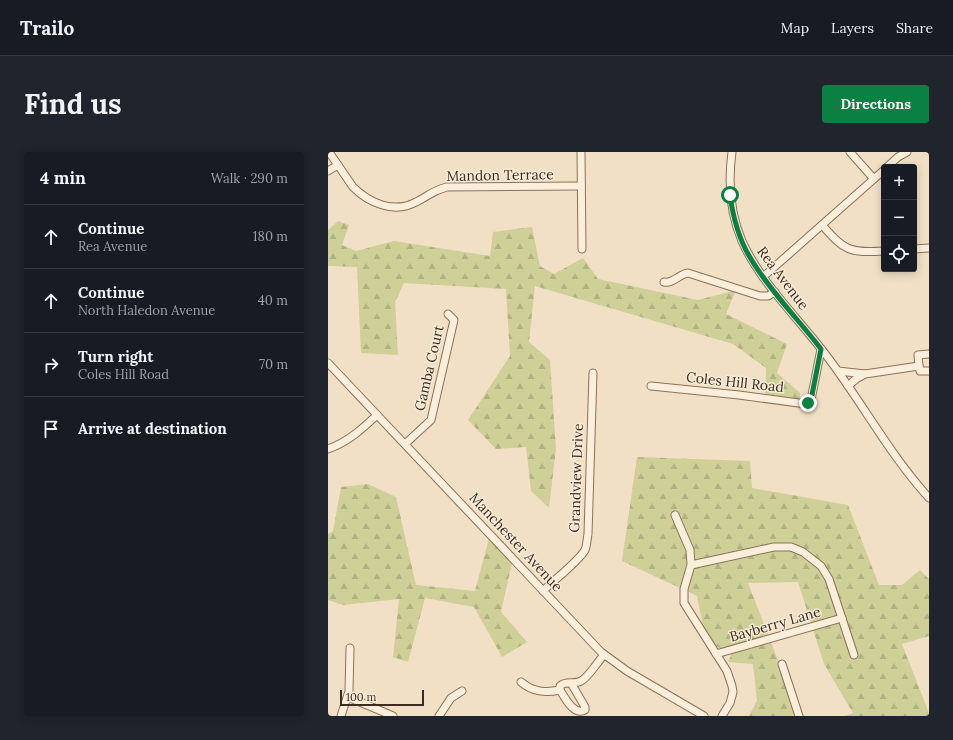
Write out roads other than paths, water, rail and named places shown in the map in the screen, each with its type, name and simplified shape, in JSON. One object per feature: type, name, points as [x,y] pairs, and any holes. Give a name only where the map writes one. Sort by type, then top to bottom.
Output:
[{"type":"street","name":"Mandon Terrace","points":[[329,152],[353,187],[364,197],[374,203],[394,207],[418,202],[430,193],[447,187],[581,186]]},
{"type":"street","points":[[581,152],[582,249]]},
{"type":"street","name":"Rea Avenue","points":[[732,152],[730,195],[737,229],[750,258],[763,277],[803,325],[838,371],[906,470],[929,498]]},
{"type":"street","points":[[850,152],[874,179]]},
{"type":"street","points":[[890,164],[907,152]]},
{"type":"street","points":[[328,171],[338,165]]},
{"type":"street","points":[[763,277],[881,173]]},
{"type":"street","points":[[822,225],[838,243],[848,250],[862,252],[881,251]]},
{"type":"street","points":[[917,249],[929,248]]},
{"type":"street","points":[[664,282],[668,283],[688,273],[760,296],[768,296],[775,292]]},
{"type":"street","name":"Gamba Court","points":[[405,444],[431,420],[454,320],[448,314]]},
{"type":"street","name":"Coles Hill Road","points":[[650,386],[739,395],[806,404],[811,400],[821,349]]},
{"type":"street","points":[[929,354],[918,355],[920,371],[929,371]]},
{"type":"street","name":"Manchester Avenue","points":[[328,363],[604,655],[627,671],[704,716]]},
{"type":"street","points":[[838,371],[865,374],[919,366]]},
{"type":"street","name":"Grandview Drive","points":[[543,591],[584,551],[586,547],[588,534],[593,373]]},
{"type":"street","points":[[848,386],[865,374]]},
{"type":"street","points":[[328,449],[351,438],[361,431],[377,415]]},
{"type":"street","points":[[676,515],[690,550],[691,565],[684,589],[684,603],[727,671],[732,686],[733,692],[730,703],[722,716]]},
{"type":"street","points":[[691,565],[769,548],[783,547],[797,549],[815,560],[821,566],[829,579],[854,655]]},
{"type":"street","name":"Bayberry Lane","points":[[716,654],[842,618]]},
{"type":"street","points":[[341,716],[348,697],[350,648]]},
{"type":"street","points":[[571,683],[585,707],[583,712],[577,713],[572,710],[560,690],[561,685],[564,683],[571,683],[576,683],[584,679],[604,655]]},
{"type":"street","points":[[782,664],[799,716]]},
{"type":"street","points":[[521,682],[538,692],[560,690]]},
{"type":"street","points":[[439,716],[451,698],[462,691]]},
{"type":"street","points":[[348,697],[393,716]]}]
